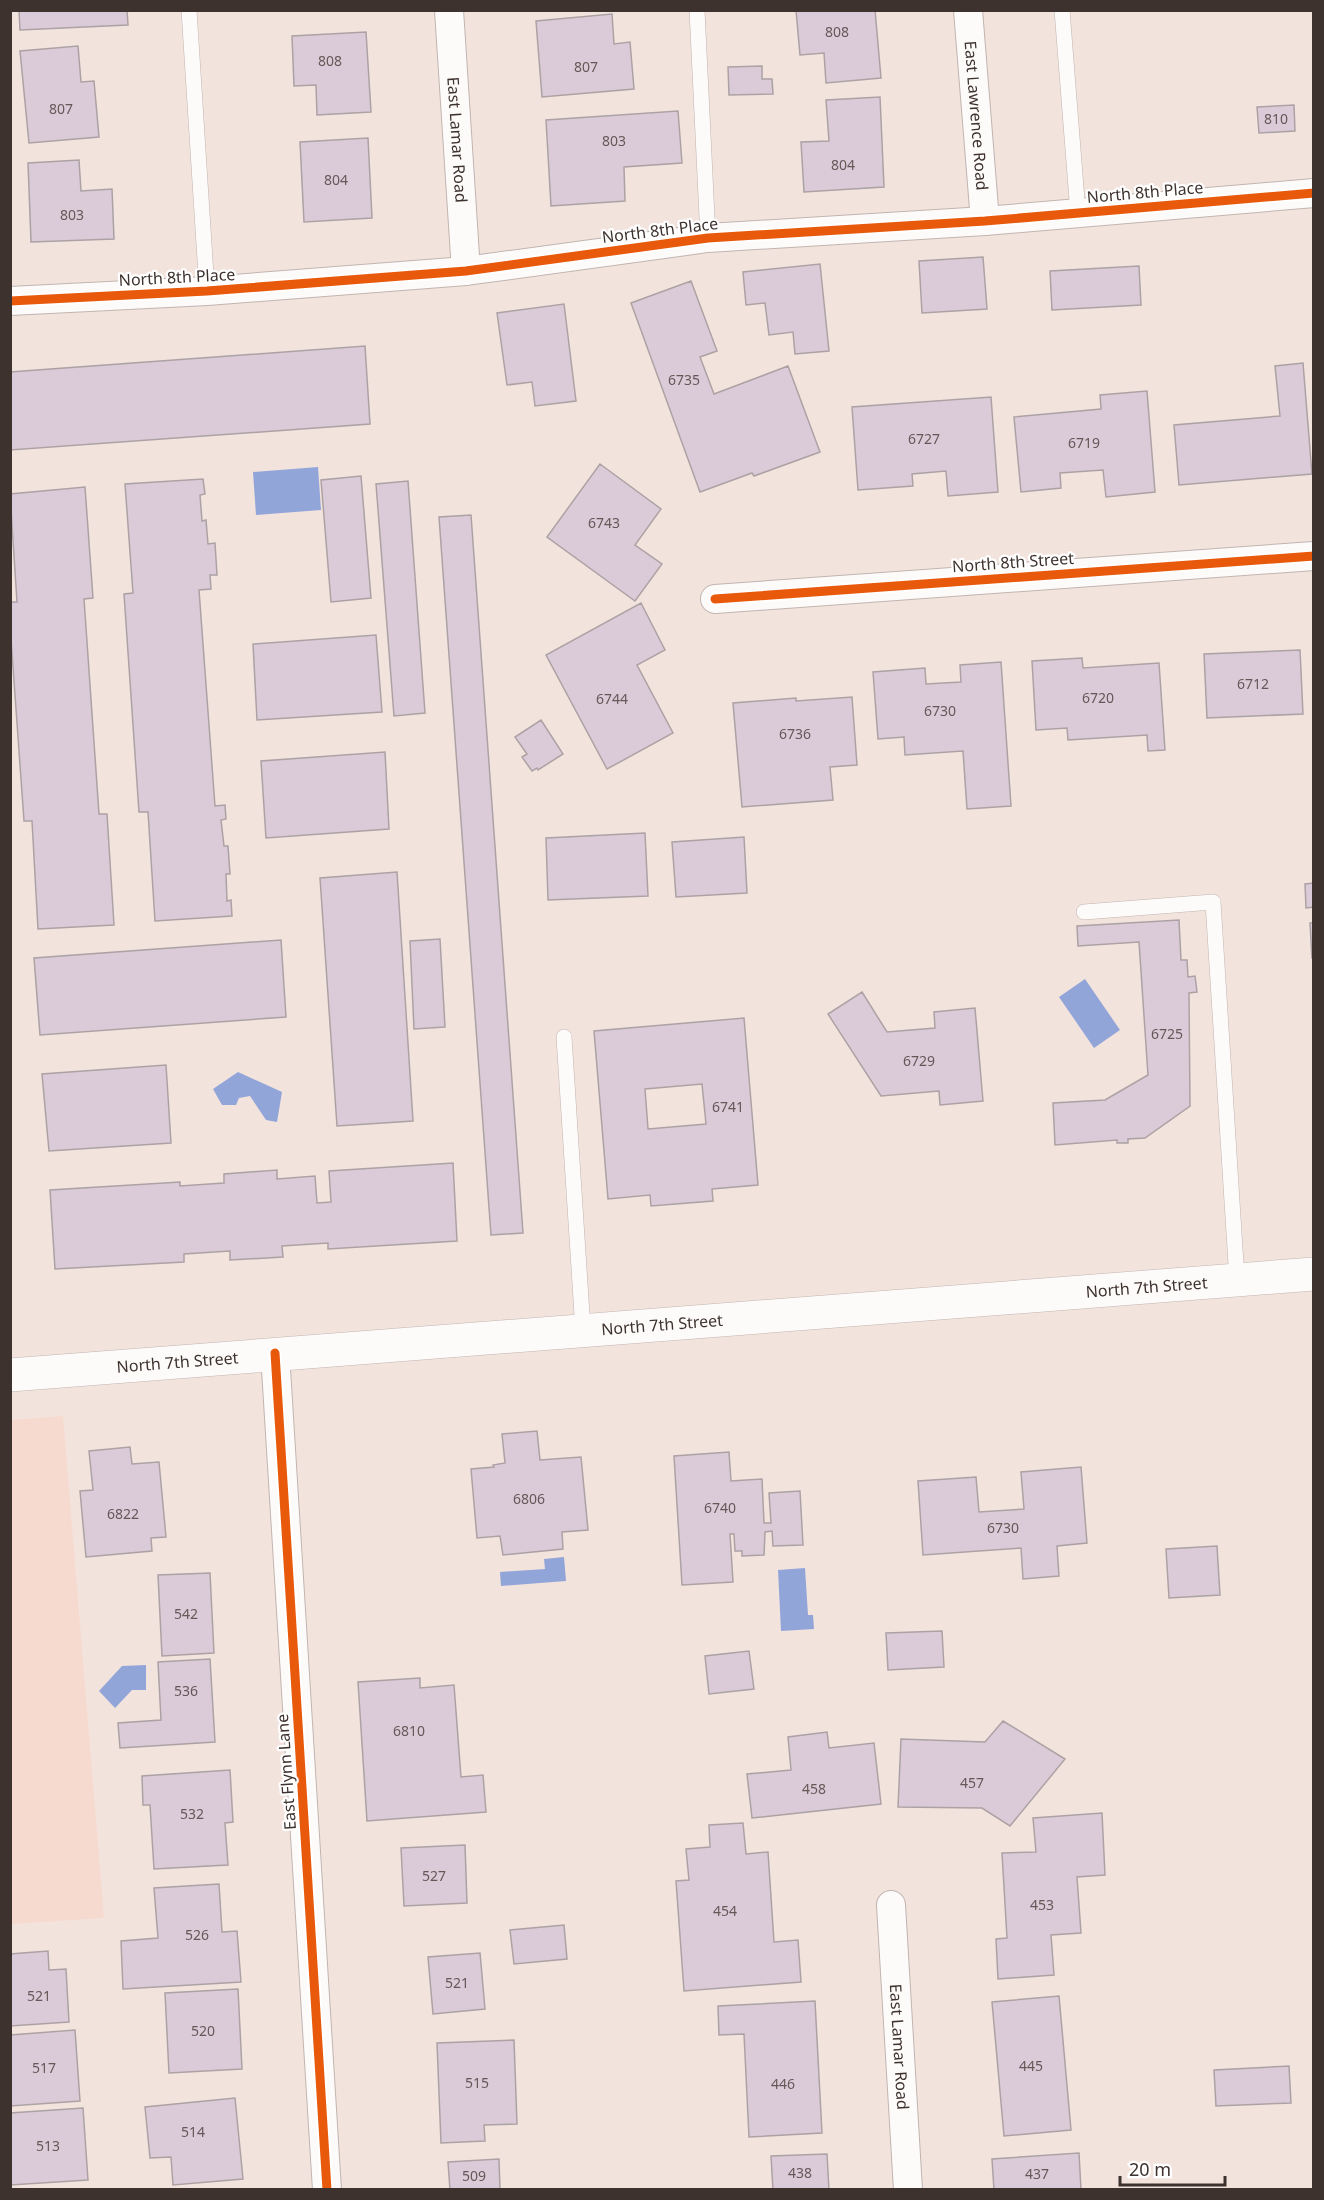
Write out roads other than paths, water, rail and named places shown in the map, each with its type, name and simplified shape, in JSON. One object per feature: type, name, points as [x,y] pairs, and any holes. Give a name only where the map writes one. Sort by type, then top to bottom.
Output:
[{"type":"main road","name":"North 7th Street","points":[[10,1375],[1314,1274]]},
{"type":"street","name":"East Lamar Road","points":[[449,10],[466,271]]},
{"type":"street","name":"East Lawrence Road","points":[[968,10],[985,221]]},
{"type":"street","name":"North 8th Place","points":[[10,301],[207,291],[466,271],[708,238],[985,221],[1314,193]]},
{"type":"street","name":"North 8th Street","points":[[715,599],[1314,556]]},
{"type":"street","name":"East Flynn Lane","points":[[275,1353],[327,2190]]},
{"type":"street","name":"East Lamar Road","points":[[891,1905],[908,2190]]},
{"type":"lane","points":[[189,10],[207,291]]},
{"type":"lane","points":[[698,10],[708,238]]},
{"type":"lane","points":[[1062,10],[1078,213]]},
{"type":"lane","points":[[1084,912],[1213,902],[1237,1280]]},
{"type":"lane","points":[[564,1037],[583,1330]]},
{"type":"water","points":[[318,467],[321,510],[256,515],[253,472]]},
{"type":"water","points":[[1085,979],[1120,1030],[1094,1048],[1059,997]]},
{"type":"water","points":[[238,1072],[282,1092],[277,1122],[266,1120],[250,1096],[239,1098],[236,1105],[222,1105],[213,1089]]},
{"type":"water","points":[[564,1557],[566,1581],[501,1586],[500,1572],[545,1569],[544,1559]]},
{"type":"water","points":[[805,1568],[808,1615],[813,1615],[814,1629],[781,1631],[778,1570]]},
{"type":"water","points":[[146,1665],[146,1690],[132,1690],[115,1708],[99,1691],[122,1666]]}]
